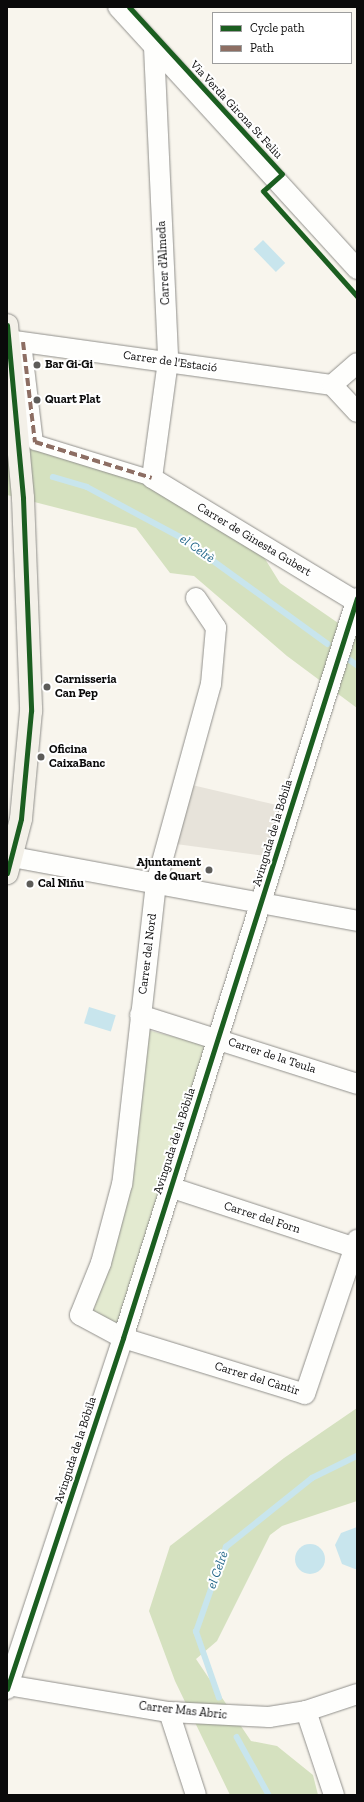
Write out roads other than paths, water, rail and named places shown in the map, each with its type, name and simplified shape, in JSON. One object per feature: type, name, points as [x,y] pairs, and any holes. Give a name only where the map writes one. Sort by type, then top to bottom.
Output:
[{"type":"main road","points":[[8,862],[21,819],[30,711],[23,498],[13,335]]},
{"type":"street","points":[[118,7],[357,269]]},
{"type":"street","name":"Carrer d'Almeda","points":[[152,478],[168,361],[154,47]]},
{"type":"street","points":[[13,335],[35,442],[152,478]]},
{"type":"street","name":"Carrer de l'Estació","points":[[13,335],[168,361],[332,385]]},
{"type":"street","points":[[357,363],[332,385],[357,412]]},
{"type":"street","name":"Carrer de Ginesta Gubert","points":[[152,478],[357,600]]},
{"type":"street","name":"Carrer del Nord","points":[[123,1338],[80,1315],[101,1263],[122,1184],[156,883],[211,684],[216,628],[196,598]]},
{"type":"street","name":"Avinguda de la Bóbila","points":[[7,1687],[123,1338],[357,600]]},
{"type":"street","points":[[8,862],[156,883],[262,902],[357,922]]},
{"type":"street","name":"Carrer de la Teula","points":[[140,1015],[357,1084]]},
{"type":"street","name":"Carrer del Forn","points":[[170,1187],[356,1244]]},
{"type":"street","name":"Carrer del Càntir","points":[[123,1338],[305,1394],[356,1244]]},
{"type":"street","name":"Carrer Mas Abric","points":[[7,1687],[169,1712],[269,1717],[306,1711],[357,1694]]},
{"type":"street","points":[[306,1711],[334,1795]]},
{"type":"street","points":[[169,1712],[196,1795]]},
{"type":"water","points":[[263,240],[285,263],[276,272],[254,249]]},
{"type":"water","points":[[89,1007],[116,1015],[111,1031],[84,1023]]},
{"type":"water","points":[[357,1527],[357,1569],[355,1569],[342,1564],[335,1545],[341,1533]]},
{"type":"water","points":[[310,1544],[316,1545],[324,1553],[324,1565],[316,1573],[310,1574],[304,1573],[296,1565],[295,1559],[296,1553],[304,1545]]},
{"type":"waterway","name":"el Celrè","points":[[53,477],[87,487],[182,538],[328,644]]},
{"type":"waterway","name":"el Celrè","points":[[350,660],[357,665]]},
{"type":"waterway","name":"el Celrè","points":[[219,1698],[196,1632],[226,1547],[312,1478],[357,1456]]},
{"type":"waterway","name":"el Celrè","points":[[237,1737],[269,1795]]},
{"type":"place","name":"Bar Gi-Gi","points":[[37,365]]},
{"type":"place","name":"Quart Plat","points":[[37,400]]},
{"type":"place","name":"Carnisseria Can Pep","points":[[47,687]]},
{"type":"place","name":"Oficina CaixaBanc","points":[[41,757]]},
{"type":"place","name":"Ajuntament de Quart","points":[[209,870]]},
{"type":"place","name":"Cal Niñu","points":[[30,884]]}]
